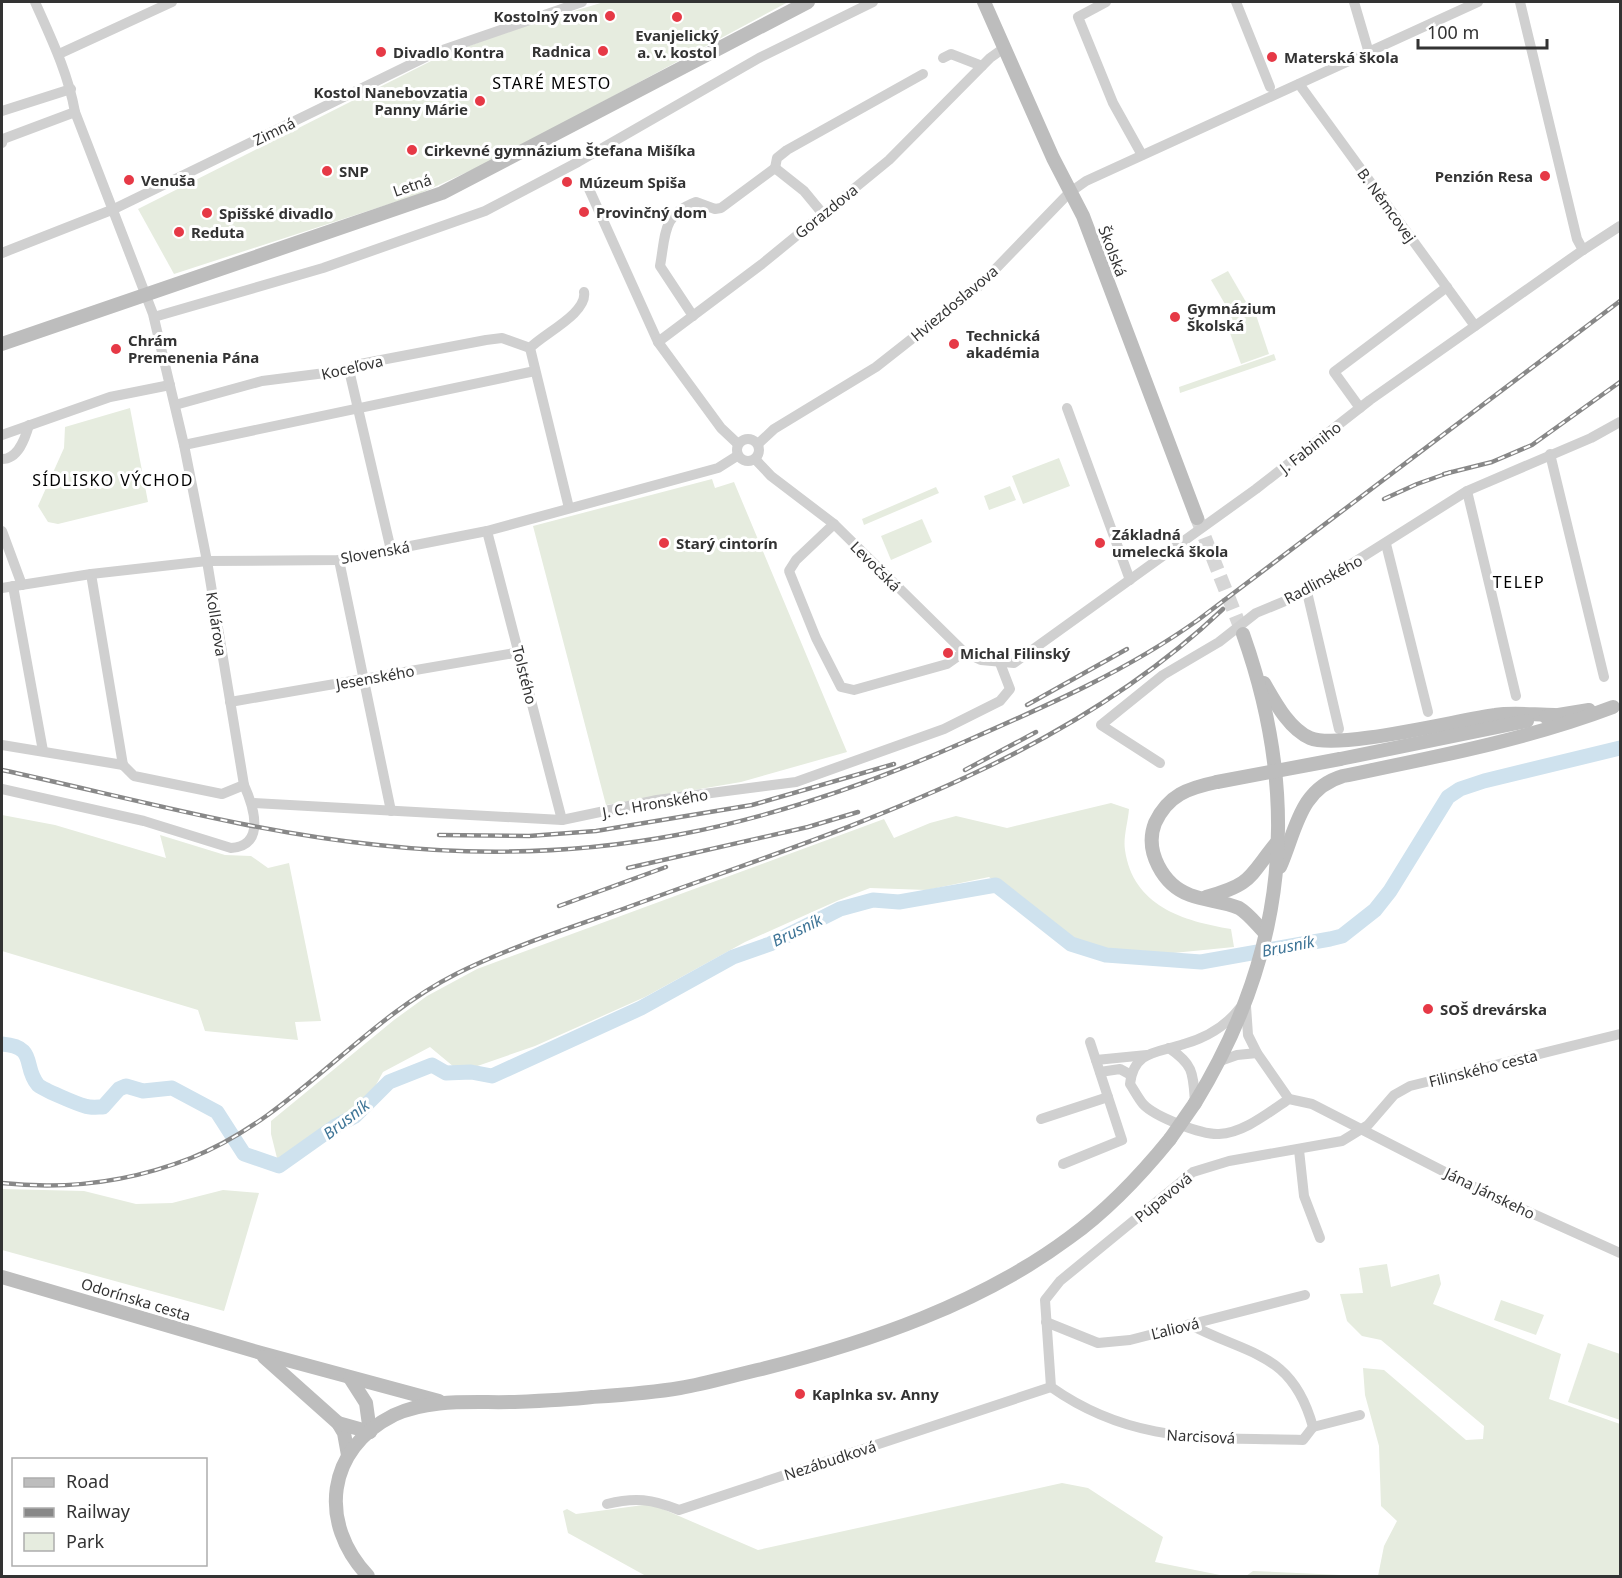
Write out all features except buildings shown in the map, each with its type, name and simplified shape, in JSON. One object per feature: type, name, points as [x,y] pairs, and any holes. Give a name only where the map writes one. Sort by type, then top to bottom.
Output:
[{"type":"main road","name":"Letná","points":[[2,344],[441,193],[808,2]]},
{"type":"main road","name":"Školská","points":[[984,2],[1069,193],[1083,216],[1197,518]]},
{"type":"main road","points":[[368,1576],[347,1549],[336,1514],[339,1478],[348,1455],[383,1422],[404,1411],[447,1403],[548,1401],[681,1388],[791,1362],[864,1339],[956,1303],[1034,1262],[1105,1209],[1170,1139],[1220,1062],[1248,1000],[1265,935],[1275,877],[1278,841],[1278,783],[1272,733],[1256,668],[1243,633]]},
{"type":"main road","points":[[1256,668],[1280,710],[1300,732],[1319,741],[1349,740],[1498,715],[1555,715]]},
{"type":"main road","points":[[1265,935],[1242,910],[1180,890],[1160,870],[1153,847],[1154,827],[1162,808],[1171,799],[1191,788],[1217,782],[1555,715],[1617,706]]},
{"type":"main road","points":[[1275,877],[1301,809],[1309,797],[1327,782],[1343,776],[1479,749],[1568,724],[1617,706]]},
{"type":"main road","points":[[1204,898],[1227,892],[1247,882],[1278,841]]},
{"type":"main road","name":"Odorínska cesta","points":[[2,1277],[261,1353],[447,1403]]},
{"type":"main road","points":[[261,1353],[338,1423],[344,1432],[348,1455]]},
{"type":"main road","points":[[350,1378],[366,1403],[370,1432]]},
{"type":"main road","points":[[338,1423],[370,1432]]},
{"type":"street","name":"Kollárova","points":[[2,789],[144,821],[236,848],[249,841],[255,820],[253,803],[244,784],[207,561],[184,445],[154,317],[75,112],[71,89],[59,54],[35,2]]},
{"type":"street","points":[[59,54],[172,2]]},
{"type":"street","name":"Zimná","points":[[2,253],[114,209],[435,53],[582,2]]},
{"type":"street","points":[[154,317],[323,268],[485,212],[578,162],[759,58],[873,2]]},
{"type":"street","points":[[1106,2],[1078,18],[1113,103],[1142,155]]},
{"type":"street","points":[[1236,2],[1270,87]]},
{"type":"street","points":[[1354,2],[1369,53]]},
{"type":"street","name":"Hviezdoslavova","points":[[758,444],[774,429],[882,363],[979,286],[1069,193],[1086,181],[1479,2]]},
{"type":"street","points":[[1520,2],[1577,239],[1583,250]]},
{"type":"street","name":"Gorazdova","points":[[658,342],[889,160],[982,66],[1004,48]]},
{"type":"street","points":[[942,58],[951,54],[982,66]]},
{"type":"street","points":[[693,316],[660,266],[668,220],[679,208],[696,202],[715,209],[721,208],[776,168],[777,158],[787,150],[923,74]]},
{"type":"street","name":"B. Němcovej","points":[[1299,84],[1475,326]]},
{"type":"street","points":[[2,111],[71,89]]},
{"type":"street","points":[[2,143],[3,139],[75,112]]},
{"type":"street","points":[[776,168],[804,191],[823,214]]},
{"type":"street","points":[[589,189],[658,342],[746,462],[755,459],[759,452],[758,444],[748,439],[738,450]]},
{"type":"street","name":"J. Fabiniho","points":[[1000,663],[1014,663],[1035,650],[1256,489],[1360,408],[1620,226]]},
{"type":"street","points":[[1360,408],[1334,372],[1447,287]]},
{"type":"street","points":[[569,508],[530,348],[581,309],[585,298],[584,292]]},
{"type":"street","name":"Koceľova","points":[[174,405],[262,381],[349,370],[355,365],[486,340],[502,338],[530,348]]},
{"type":"street","points":[[349,370],[391,550]]},
{"type":"street","points":[[184,445],[534,371]]},
{"type":"street","points":[[2,435],[110,397],[170,385]]},
{"type":"street","points":[[1067,408],[1130,580]]},
{"type":"street","name":"Radlinského","points":[[1160,763],[1101,725],[1163,675],[1219,642],[1256,613],[1307,592],[1467,492],[1591,438],[1620,422]]},
{"type":"street","points":[[2,459],[15,454],[24,441],[29,425]]},
{"type":"street","name":"Slovenská","points":[[12,586],[91,574],[207,561],[339,560],[487,531],[718,468],[738,450]]},
{"type":"street","points":[[1550,454],[1604,677]]},
{"type":"street","name":"Levočská","points":[[755,459],[771,476],[834,524],[964,652],[981,660],[1000,663]]},
{"type":"street","points":[[1467,492],[1516,696]]},
{"type":"street","points":[[834,524],[796,560],[789,571],[816,638],[841,687],[854,690],[947,664],[964,652]]},
{"type":"street","points":[[2,531],[43,751]]},
{"type":"street","name":"Tolstého","points":[[487,531],[562,820]]},
{"type":"street","points":[[1386,544],[1428,712]]},
{"type":"street","points":[[339,560],[362,680],[391,811]]},
{"type":"street","points":[[91,574],[123,765]]},
{"type":"street","points":[[1307,592],[1339,729]]},
{"type":"street","name":"Jesenského","points":[[230,702],[519,652]]},
{"type":"street","name":"J. C. Hronského","points":[[253,803],[562,820],[657,800],[796,782],[944,729],[1000,701],[1010,689],[1000,663]]},
{"type":"street","points":[[2,744],[123,765],[134,776],[222,794],[244,784]]},
{"type":"street","points":[[1096,1060],[1146,1055],[1183,1045],[1213,1031],[1248,1000]]},
{"type":"street","points":[[1146,1055],[1132,1070],[1130,1084],[1143,1104],[1172,1120],[1204,1133],[1220,1134],[1237,1130],[1289,1100],[1257,1053],[1248,1035],[1248,1000]]},
{"type":"street","name":"Filinského cesta","points":[[1361,1129],[1368,1125],[1394,1095],[1410,1086],[1620,1034]]},
{"type":"street","points":[[1063,1164],[1103,1150],[1122,1140],[1090,1042]]},
{"type":"street","points":[[1169,1048],[1182,1057],[1193,1072],[1195,1103]]},
{"type":"street","points":[[1220,1062],[1237,1055],[1257,1053]]},
{"type":"street","points":[[1100,1072],[1120,1069],[1131,1075]]},
{"type":"street","points":[[1041,1119],[1108,1097]]},
{"type":"street","name":"Jána Jánskeho","points":[[1289,1100],[1312,1104],[1480,1190],[1620,1254]]},
{"type":"street","name":"Púpavová","points":[[1046,1322],[1045,1300],[1060,1281],[1193,1172],[1229,1161],[1342,1141],[1361,1129]]},
{"type":"street","points":[[1299,1150],[1304,1196],[1320,1238]]},
{"type":"street","name":"Ľaliová","points":[[1046,1322],[1098,1342],[1130,1340],[1305,1294]]},
{"type":"street","points":[[1046,1322],[1052,1387]]},
{"type":"street","points":[[1189,1324],[1263,1356],[1282,1368],[1307,1405],[1312,1427],[1360,1415]]},
{"type":"street","name":"Narcisová","points":[[1052,1387],[1128,1426],[1171,1436],[1303,1440],[1312,1427]]},
{"type":"street","name":"Nezábudková","points":[[607,1504],[644,1498],[679,1510],[1052,1387]]},
{"type":"green space","points":[[604,2],[788,2],[500,157],[417,195],[174,274],[138,209],[439,57],[524,26]]},
{"type":"green space","points":[[1228,271],[1246,302],[1229,311],[1211,280]]},
{"type":"green space","points":[[1254,309],[1269,354],[1241,364],[1225,319]]},
{"type":"green space","points":[[1274,354],[1276,360],[1180,393],[1179,387]]},
{"type":"green space","points":[[130,408],[148,502],[58,524],[48,522],[38,506],[64,448],[65,427]]},
{"type":"green space","points":[[1059,458],[1070,486],[1023,504],[1012,476]]},
{"type":"green space","points":[[712,479],[715,488],[734,482],[847,752],[741,782],[606,805],[533,526]]},
{"type":"green space","points":[[1010,486],[1016,500],[989,510],[984,496]]},
{"type":"green space","points":[[936,487],[939,493],[864,525],[862,519]]},
{"type":"green space","points":[[922,519],[932,542],[891,560],[881,536]]},
{"type":"green space","points":[[1111,803],[1129,809],[1125,850],[1130,869],[1138,885],[1149,897],[1178,915],[1231,929],[1234,947],[1163,954],[1081,946],[989,877],[927,890],[870,888],[745,942],[645,997],[535,1046],[460,1072],[430,1047],[383,1072],[365,1105],[345,1124],[278,1162],[271,1134],[271,1121],[394,1020],[427,996],[477,969],[884,819],[894,838],[930,823],[956,816],[1007,828]]},
{"type":"green space","points":[[2,815],[55,825],[166,858],[160,835],[225,855],[251,856],[268,868],[289,863],[321,1021],[295,1022],[298,1040],[205,1031],[198,1010],[2,951]]},
{"type":"green space","points":[[2,1189],[84,1191],[136,1204],[172,1203],[223,1190],[259,1193],[224,1311],[2,1250]]},
{"type":"green space","points":[[1387,1264],[1391,1287],[1439,1274],[1441,1284],[1433,1304],[1561,1354],[1549,1399],[1620,1424],[1620,1576],[1378,1576],[1384,1546],[1397,1521],[1381,1506],[1379,1446],[1365,1395],[1363,1368],[1384,1370],[1466,1440],[1483,1439],[1484,1426],[1381,1340],[1362,1336],[1347,1321],[1340,1294],[1363,1293],[1359,1268]]},
{"type":"green space","points":[[1501,1300],[1544,1315],[1536,1335],[1494,1320]]},
{"type":"green space","points":[[1588,1343],[1620,1354],[1620,1420],[1568,1402]]},
{"type":"green space","points":[[1062,1483],[1088,1488],[1163,1537],[1155,1562],[1225,1576],[646,1576],[568,1533],[563,1511],[567,1509],[576,1514],[651,1504],[758,1550]]},
{"type":"green space","points":[[1253,1571],[1362,1576],[1246,1576]]},
{"type":"waterway","name":"Brusník","points":[[2,1044],[21,1049],[25,1053],[33,1078],[38,1085],[87,1107],[103,1107],[119,1089],[126,1086],[143,1091],[172,1088],[217,1112],[244,1154],[279,1166],[334,1127],[355,1116],[389,1082],[432,1065],[446,1073],[471,1072],[492,1076],[641,1008],[733,957],[770,944],[840,909],[873,900],[899,902],[996,885],[1071,944],[1106,955],[1201,962],[1342,936],[1375,910],[1390,891],[1448,797],[1460,789],[1484,781],[1620,748]]},
{"type":"tunnel","points":[[1197,518],[1243,634]]},
{"type":"railway","points":[[2,770],[283,832],[378,845],[456,851],[532,851],[606,846],[678,835],[749,819],[821,798],[892,772],[1055,701],[1142,656],[1198,620],[1620,301]]},
{"type":"railway","points":[[1444,474],[1492,462],[1532,445],[1620,382]]},
{"type":"railway","points":[[1384,499],[1451,472]]},
{"type":"railway","points":[[2,1183],[50,1185],[98,1182],[145,1173],[191,1158],[228,1140],[262,1119],[295,1095],[388,1018],[421,994],[456,974],[518,947],[862,821],[940,789],[1016,753],[1089,712],[1158,664],[1223,609]]},
{"type":"railway","points":[[1027,705],[1127,649]]},
{"type":"railway","points":[[965,770],[1036,732]]},
{"type":"railway","points":[[439,835],[529,836],[596,831],[752,805],[894,764]]},
{"type":"railway","points":[[628,868],[808,827],[858,812]]},
{"type":"railway","points":[[559,906],[666,867]]},
{"type":"place","name":"Kostolný zvon","points":[[610,16]]},
{"type":"place","name":"Evanjelický a. v. kostol","points":[[677,17]]},
{"type":"place","name":"Radnica","points":[[603,51]]},
{"type":"place","name":"Divadlo Kontra","points":[[381,52]]},
{"type":"place","name":"Materská škola","points":[[1272,57]]},
{"type":"place","name":"Kostol Nanebovzatia Panny Márie","points":[[480,101]]},
{"type":"place","name":"Cirkevné gymnázium Štefana Mišíka","points":[[412,150]]},
{"type":"place","name":"SNP","points":[[327,171]]},
{"type":"place","name":"Penzión Resa","points":[[1545,176]]},
{"type":"place","name":"Venuša","points":[[129,180]]},
{"type":"place","name":"Múzeum Spiša","points":[[567,182]]},
{"type":"place","name":"Provinčný dom","points":[[584,212]]},
{"type":"place","name":"Spišské divadlo","points":[[207,213]]},
{"type":"place","name":"Reduta","points":[[179,232]]},
{"type":"place","name":"Gymnázium Školská","points":[[1175,317]]},
{"type":"place","name":"Technická akadémia","points":[[954,344]]},
{"type":"place","name":"Chrám Premenenia Pána","points":[[116,349]]},
{"type":"place","name":"Starý cintorín","points":[[664,543]]},
{"type":"place","name":"Základná umelecká škola","points":[[1100,543]]},
{"type":"place","name":"Michal Filinský","points":[[948,653]]},
{"type":"place","name":"SOŠ drevárska","points":[[1428,1009]]},
{"type":"place","name":"Kaplnka sv. Anny","points":[[800,1394]]},
{"type":"district","name":"STARÉ MESTO","points":[[552,83]]},
{"type":"district","name":"SÍDLISKO VÝCHOD","points":[[113,480]]},
{"type":"district","name":"TELEP","points":[[1519,582]]}]
